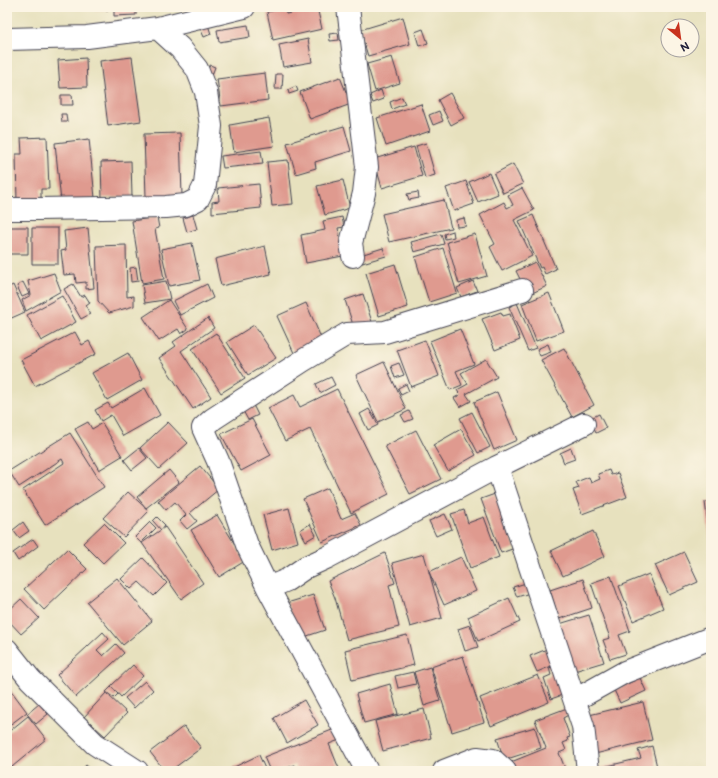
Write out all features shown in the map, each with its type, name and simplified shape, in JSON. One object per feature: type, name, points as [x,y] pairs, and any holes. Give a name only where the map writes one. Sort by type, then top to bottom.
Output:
[{"type":"street","points":[[7,39],[87,37],[158,28],[244,7]]},
{"type":"street","points":[[348,7],[367,167],[364,193],[351,243],[354,256]]},
{"type":"street","points":[[7,209],[166,207],[186,205],[198,199],[205,185],[211,126],[206,92],[197,69],[180,48],[158,28]]},
{"type":"street","points":[[367,771],[268,588],[247,545],[218,461],[203,428],[213,419],[236,404],[304,360],[348,334],[385,332],[522,290]]},
{"type":"street","points":[[268,588],[286,580],[306,567],[328,557],[497,467],[584,424]]},
{"type":"street","points":[[497,467],[583,726],[588,771]]},
{"type":"street","points":[[575,700],[625,672],[711,638]]},
{"type":"street","points":[[7,650],[30,679],[94,744],[138,771]]},
{"type":"street","points":[[444,771],[477,758],[493,760],[505,771]]},
{"type":"building","points":[[95,7],[108,7],[108,10],[95,10]]},
{"type":"building","points":[[114,7],[136,7],[136,15],[114,16]]},
{"type":"building","points":[[317,7],[322,29],[273,40],[267,12],[285,8],[286,14]]},
{"type":"building","points":[[403,17],[410,44],[368,56],[360,30]]},
{"type":"building","points":[[208,25],[211,34],[204,37],[200,28]]},
{"type":"building","points":[[248,25],[250,37],[219,42],[217,30]]},
{"type":"building","points":[[423,29],[428,43],[419,46],[415,32]]},
{"type":"building","points":[[338,33],[339,40],[330,41],[329,34]]},
{"type":"building","points":[[308,39],[312,62],[283,67],[279,45]]},
{"type":"building","points":[[132,57],[141,121],[108,126],[100,61]]},
{"type":"building","points":[[392,57],[400,83],[375,91],[367,64]]},
{"type":"building","points":[[86,58],[87,87],[60,88],[58,60]]},
{"type":"building","points":[[210,65],[215,67],[212,75],[206,73]]},
{"type":"building","points":[[265,73],[268,100],[221,106],[217,79]]},
{"type":"building","points":[[276,74],[283,74],[282,89],[275,89]]},
{"type":"building","points":[[340,77],[351,104],[310,119],[300,92]]},
{"type":"building","points":[[296,86],[298,91],[289,94],[288,90]]},
{"type":"building","points":[[381,90],[384,99],[373,103],[370,95]]},
{"type":"building","points":[[450,93],[464,118],[451,125],[438,100]]},
{"type":"building","points":[[61,95],[72,95],[73,105],[61,105]]},
{"type":"building","points":[[402,97],[405,104],[392,109],[390,102]]},
{"type":"building","points":[[421,104],[430,131],[386,146],[377,118]]},
{"type":"building","points":[[439,111],[443,121],[433,125],[429,115]]},
{"type":"building","points":[[61,114],[66,114],[67,122],[62,122]]},
{"type":"building","points":[[269,118],[274,146],[234,152],[230,125]]},
{"type":"building","points":[[344,126],[351,151],[315,162],[316,168],[296,174],[287,143]]},
{"type":"building","points":[[180,133],[182,196],[146,197],[144,134]]},
{"type":"building","points":[[8,135],[11,202],[7,202]]},
{"type":"building","points":[[47,137],[49,189],[41,189],[41,201],[17,203],[16,154],[22,154],[21,138]]},
{"type":"building","points":[[89,139],[95,198],[61,202],[55,143]]},
{"type":"building","points":[[426,143],[435,175],[425,178],[416,146]]},
{"type":"building","points":[[414,147],[422,176],[382,188],[374,159]]},
{"type":"building","points":[[261,151],[263,164],[223,168],[221,156]]},
{"type":"building","points":[[288,160],[293,204],[272,206],[267,162]]},
{"type":"building","points":[[131,161],[132,197],[102,198],[101,162]]},
{"type":"building","points":[[513,164],[523,184],[503,193],[494,174]]},
{"type":"building","points":[[489,173],[498,194],[478,202],[469,182]]},
{"type":"building","points":[[343,180],[350,208],[325,215],[317,186]]},
{"type":"building","points":[[466,181],[474,204],[454,211],[446,188]]},
{"type":"building","points":[[259,184],[261,208],[212,213],[212,202],[219,201],[218,188]]},
{"type":"building","points":[[522,188],[534,210],[514,220],[532,256],[502,271],[490,247],[495,244],[480,215],[504,202],[507,208],[513,205],[508,195]]},
{"type":"building","points":[[418,192],[419,198],[409,200],[407,194]]},
{"type":"building","points":[[444,200],[451,228],[389,242],[382,214]]},
{"type":"building","points":[[193,215],[197,229],[187,232],[183,218]]},
{"type":"building","points":[[533,215],[556,269],[545,274],[542,267],[540,268],[519,221]]},
{"type":"building","points":[[157,217],[159,228],[155,229],[164,279],[142,283],[132,221]]},
{"type":"building","points":[[342,217],[344,227],[338,228],[343,256],[306,263],[301,235],[325,230],[323,221]]},
{"type":"building","points":[[464,218],[466,226],[457,227],[456,220]]},
{"type":"building","points":[[7,227],[28,227],[28,254],[7,254]]},
{"type":"building","points":[[32,228],[58,228],[58,264],[32,264]]},
{"type":"building","points":[[88,228],[94,288],[86,289],[86,282],[76,283],[75,274],[64,275],[61,251],[66,250],[64,231]]},
{"type":"building","points":[[453,231],[454,237],[445,239],[444,234]]},
{"type":"building","points":[[441,234],[444,244],[414,252],[411,242]]},
{"type":"building","points":[[475,234],[487,276],[459,284],[447,242]]},
{"type":"building","points":[[192,243],[200,280],[169,286],[161,249]]},
{"type":"building","points":[[126,245],[127,297],[134,296],[134,306],[109,313],[98,301],[96,246]]},
{"type":"building","points":[[265,246],[271,274],[221,286],[215,259]]},
{"type":"building","points":[[383,248],[386,256],[359,264],[357,256]]},
{"type":"building","points":[[443,248],[457,293],[429,302],[415,257]]},
{"type":"building","points":[[535,262],[547,286],[528,295],[516,271]]},
{"type":"building","points":[[395,264],[408,307],[379,316],[366,273]]},
{"type":"building","points":[[136,267],[138,281],[131,282],[130,268]]},
{"type":"building","points":[[54,273],[61,291],[26,311],[22,300],[31,295],[28,281]]},
{"type":"building","points":[[166,281],[170,299],[145,303],[142,285]]},
{"type":"building","points":[[473,281],[477,291],[461,297],[457,288]]},
{"type":"building","points":[[23,282],[29,294],[22,297],[17,286]]},
{"type":"building","points":[[73,284],[81,297],[85,295],[90,303],[86,306],[90,314],[81,319],[64,289]]},
{"type":"building","points":[[207,284],[213,298],[180,315],[173,301]]},
{"type":"building","points":[[13,285],[25,312],[7,320],[7,288]]},
{"type":"building","points":[[549,293],[564,331],[536,341],[522,304]]},
{"type":"building","points":[[363,294],[373,325],[355,331],[345,300]]},
{"type":"building","points":[[62,296],[76,322],[41,341],[27,315]]},
{"type":"building","points":[[169,300],[188,329],[181,334],[178,329],[159,341],[143,317]]},
{"type":"building","points":[[306,303],[322,340],[294,353],[277,316]]},
{"type":"building","points":[[517,303],[536,348],[528,351],[509,307]]},
{"type":"building","points":[[501,312],[503,316],[510,314],[520,340],[495,350],[482,319]]},
{"type":"building","points":[[208,318],[214,328],[181,351],[211,397],[193,409],[159,358],[176,346],[173,342]]},
{"type":"building","points":[[254,325],[276,358],[248,375],[227,342]]},
{"type":"building","points":[[460,329],[474,364],[456,371],[462,385],[450,390],[430,341]]},
{"type":"building","points":[[75,332],[82,345],[89,341],[96,354],[35,386],[21,360]]},
{"type":"building","points":[[216,333],[245,378],[221,393],[192,349]]},
{"type":"building","points":[[425,340],[439,376],[411,387],[397,350]]},
{"type":"building","points":[[548,344],[551,352],[540,356],[537,349]]},
{"type":"building","points":[[564,348],[594,405],[572,417],[541,360]]},
{"type":"building","points":[[128,353],[142,380],[107,400],[92,373]]},
{"type":"building","points":[[486,359],[497,377],[466,394],[471,401],[460,407],[454,398],[460,395],[457,390],[468,384],[461,373]]},
{"type":"building","points":[[384,362],[406,409],[378,422],[356,375]]},
{"type":"building","points":[[399,363],[404,375],[395,378],[391,366]]},
{"type":"building","points":[[331,377],[335,385],[320,393],[316,384]]},
{"type":"building","points":[[406,384],[409,391],[401,395],[398,388]]},
{"type":"building","points":[[145,388],[160,415],[123,436],[111,415],[101,421],[95,410],[108,403],[111,408]]},
{"type":"building","points":[[337,389],[389,494],[351,513],[310,429],[285,441],[268,408],[294,395],[300,407]]},
{"type":"building","points":[[497,392],[517,440],[494,450],[474,402]]},
{"type":"building","points":[[252,403],[258,415],[248,420],[242,409]]},
{"type":"building","points":[[369,409],[378,425],[368,430],[360,414]]},
{"type":"building","points":[[409,411],[413,419],[405,422],[401,415]]},
{"type":"building","points":[[472,412],[490,447],[478,453],[460,418]]},
{"type":"building","points":[[599,414],[606,428],[596,433],[589,419]]},
{"type":"building","points":[[252,419],[271,455],[241,471],[221,434]]},
{"type":"building","points":[[88,422],[92,429],[102,423],[122,456],[99,470],[75,429]]},
{"type":"building","points":[[168,422],[188,443],[159,469],[140,448]]},
{"type":"building","points":[[461,429],[476,455],[448,471],[433,445]]},
{"type":"building","points":[[416,430],[441,479],[410,494],[385,446]]},
{"type":"building","points":[[70,433],[104,487],[45,525],[23,490],[64,463],[62,459],[19,487],[9,471]]},
{"type":"building","points":[[139,448],[147,458],[132,470],[124,460]]},
{"type":"building","points":[[571,448],[575,459],[564,463],[560,453]]},
{"type":"building","points":[[200,466],[219,489],[190,513],[197,521],[187,529],[180,521],[186,515],[175,502],[166,510],[158,501]]},
{"type":"building","points":[[169,470],[179,482],[146,508],[137,497]]},
{"type":"building","points":[[609,470],[611,475],[618,473],[627,497],[582,514],[573,490],[579,488],[576,482],[589,477],[591,483],[600,479],[598,474]]},
{"type":"building","points":[[328,488],[341,519],[355,513],[361,525],[322,542],[303,499]]},
{"type":"building","points":[[128,492],[149,511],[124,537],[103,518]]},
{"type":"building","points":[[495,494],[515,548],[501,553],[481,499]]},
{"type":"building","points":[[705,502],[711,502],[711,540],[710,540]]},
{"type":"building","points":[[289,508],[298,542],[272,550],[263,515]]},
{"type":"building","points":[[464,510],[468,523],[484,517],[499,557],[470,568],[451,514]]},
{"type":"building","points":[[445,514],[452,529],[436,536],[429,521]]},
{"type":"building","points":[[217,515],[245,561],[219,577],[191,530]]},
{"type":"building","points":[[157,517],[165,525],[161,530],[153,521]]},
{"type":"building","points":[[23,522],[29,531],[19,538],[13,530]]},
{"type":"building","points":[[150,522],[156,528],[141,543],[135,537]]},
{"type":"building","points":[[104,523],[124,543],[103,563],[83,543]]},
{"type":"building","points":[[310,524],[316,535],[306,541],[300,530]]},
{"type":"building","points":[[165,527],[203,583],[181,599],[142,543]]},
{"type":"building","points":[[593,531],[605,556],[563,576],[551,551]]},
{"type":"building","points":[[33,539],[38,546],[18,561],[13,553]]},
{"type":"building","points":[[67,549],[87,569],[44,610],[24,589]]},
{"type":"building","points":[[684,552],[698,582],[669,595],[655,565]]},
{"type":"building","points":[[385,553],[395,583],[389,585],[399,627],[347,640],[335,598],[328,581]]},
{"type":"building","points":[[424,554],[442,618],[410,627],[392,563]]},
{"type":"building","points":[[461,557],[476,591],[444,605],[429,572]]},
{"type":"building","points":[[143,558],[167,583],[154,596],[139,582],[131,589],[121,579]]},
{"type":"building","points":[[649,574],[663,608],[633,621],[619,586]]},
{"type":"building","points":[[611,576],[630,631],[619,635],[626,654],[610,659],[603,640],[610,638],[591,583]]},
{"type":"building","points":[[117,578],[152,621],[123,645],[87,602]]},
{"type":"building","points":[[583,579],[592,608],[559,619],[550,590]]},
{"type":"building","points":[[529,582],[533,592],[517,597],[513,587]]},
{"type":"building","points":[[313,595],[325,630],[298,639],[287,603]]},
{"type":"building","points":[[509,598],[520,622],[478,641],[468,617]]},
{"type":"building","points":[[21,599],[39,618],[21,634],[7,619],[7,612]]},
{"type":"building","points":[[589,615],[604,662],[571,672],[556,625]]},
{"type":"building","points":[[470,625],[478,647],[465,651],[458,629]]},
{"type":"building","points":[[103,632],[109,639],[97,650],[103,656],[116,644],[124,653],[76,697],[57,675]]},
{"type":"building","points":[[407,635],[414,665],[352,680],[345,650]]},
{"type":"building","points":[[547,649],[554,665],[537,672],[530,656]]},
{"type":"building","points":[[463,656],[484,722],[452,732],[431,667]]},
{"type":"building","points":[[133,665],[143,676],[121,697],[111,686]]},
{"type":"building","points":[[556,666],[565,694],[551,699],[544,678],[551,675],[549,668]]},
{"type":"building","points":[[430,667],[440,701],[424,706],[414,672]]},
{"type":"building","points":[[413,672],[416,684],[398,688],[395,676]]},
{"type":"building","points":[[538,675],[549,702],[491,726],[480,698]]},
{"type":"building","points":[[640,678],[646,691],[620,703],[614,690]]},
{"type":"building","points":[[145,681],[153,690],[134,708],[125,698]]},
{"type":"building","points":[[390,684],[398,714],[364,723],[356,694]]},
{"type":"building","points":[[7,685],[27,712],[7,727]]},
{"type":"building","points":[[111,687],[118,694],[114,698],[106,692]]},
{"type":"building","points":[[106,693],[127,713],[105,736],[84,717]]},
{"type":"building","points":[[304,700],[318,725],[287,743],[274,718]]},
{"type":"building","points":[[643,702],[652,740],[595,754],[585,716]]},
{"type":"building","points":[[39,704],[48,714],[36,724],[27,714]]},
{"type":"building","points":[[567,708],[570,714],[563,718],[570,737],[567,738],[568,741],[563,743],[566,750],[559,753],[566,771],[509,771],[506,764],[546,748],[535,720]]},
{"type":"building","points":[[424,709],[431,738],[383,751],[375,721]]},
{"type":"building","points":[[28,716],[46,739],[7,771],[7,733]]},
{"type":"building","points":[[184,726],[201,748],[170,771],[165,771],[150,752]]},
{"type":"building","points":[[535,727],[541,748],[504,760],[497,738]]},
{"type":"building","points":[[337,728],[342,739],[329,744],[340,771],[297,771],[295,765],[279,771],[270,771],[264,757]]},
{"type":"building","points":[[652,746],[658,771],[595,771],[595,769],[641,758],[638,750]]},
{"type":"building","points":[[259,755],[266,771],[226,771]]},
{"type":"building","points":[[86,765],[93,771],[80,771]]}]
